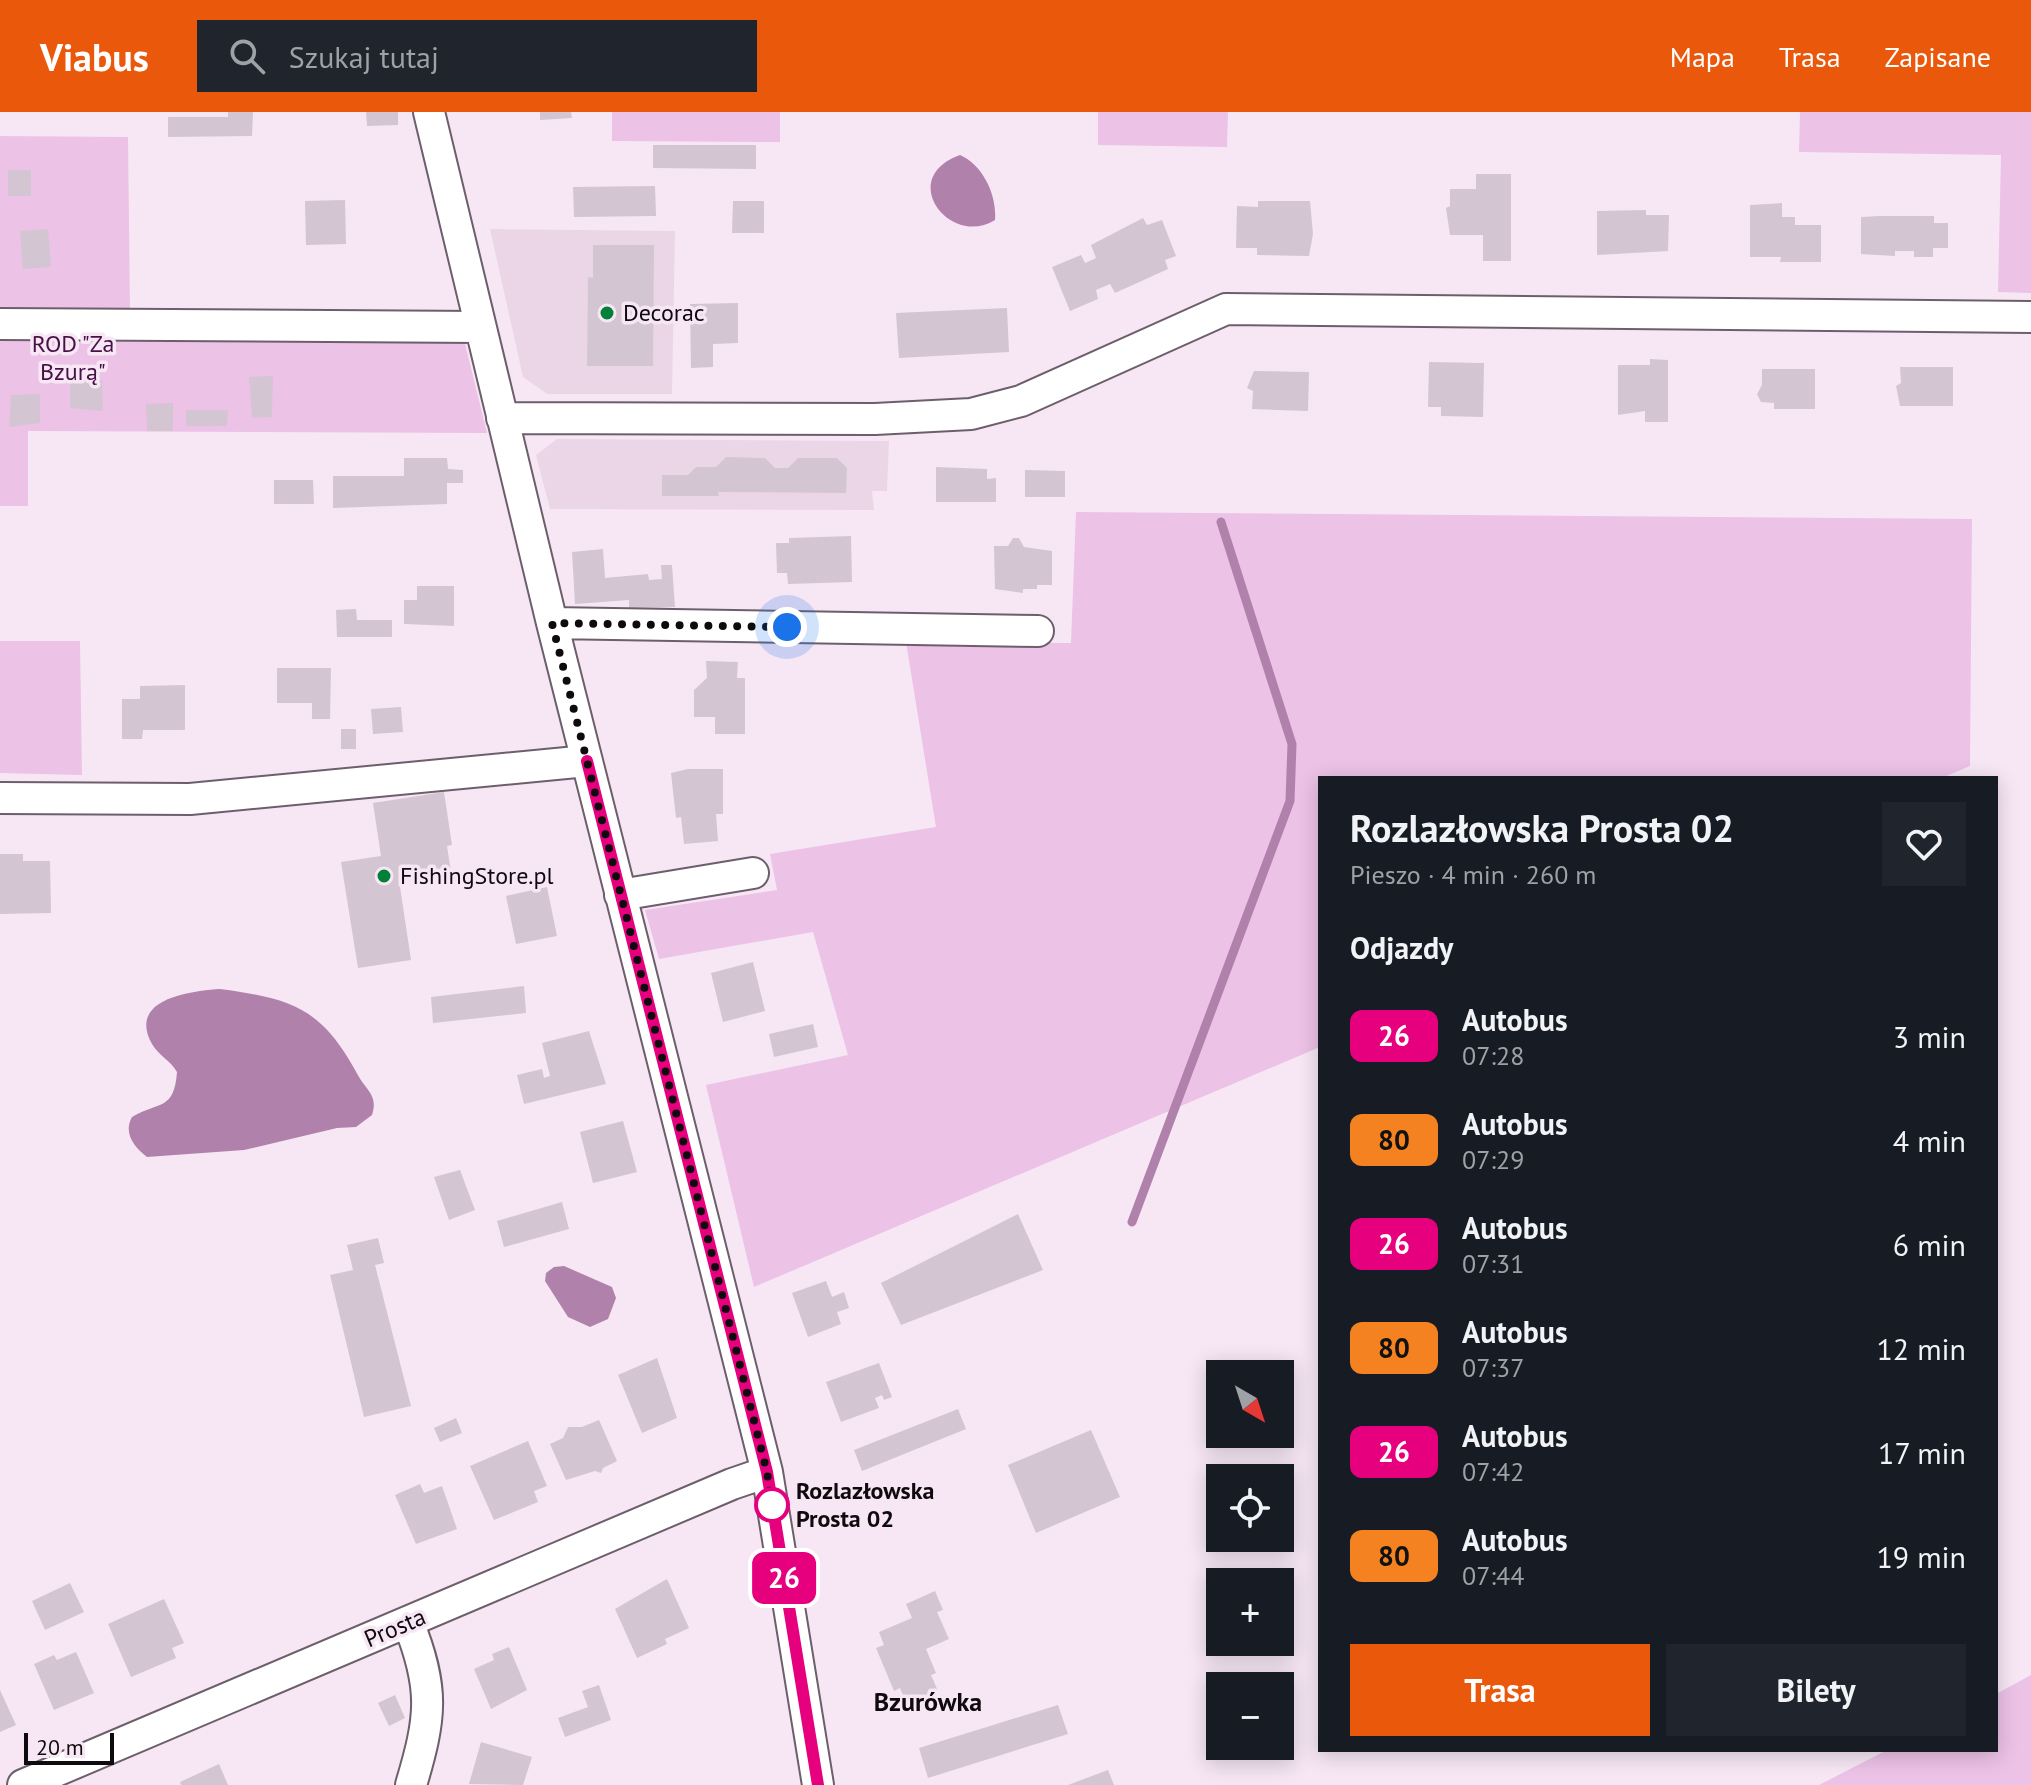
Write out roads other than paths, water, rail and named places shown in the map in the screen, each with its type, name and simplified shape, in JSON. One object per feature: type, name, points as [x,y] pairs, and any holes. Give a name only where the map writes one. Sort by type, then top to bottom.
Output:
[{"type":"street","points":[[429,112],[552,623],[767,1472],[818,1785]]},
{"type":"street","points":[[502,418],[875,419],[971,414],[1021,401],[1226,309],[2031,317]]},
{"type":"street","points":[[0,324],[479,327]]},
{"type":"street","points":[[552,623],[1038,631]]},
{"type":"street","points":[[0,798],[190,799],[587,761]]},
{"type":"street","points":[[620,895],[753,873]]},
{"type":"street","name":"Prosta","points":[[23,1785],[732,1484],[767,1472]]},
{"type":"street","points":[[408,1622],[422,1655],[428,1695],[428,1728],[411,1785]]},
{"type":"waterway","points":[[1132,1222],[1290,801],[1292,744],[1221,522]]},
{"type":"place","name":"Decorac","points":[[607,313]]},
{"type":"place","name":"FishingStore.pl","points":[[384,876]]},
{"type":"place","name":"Rozlazłowska Prosta 02","points":[[772,1505]]},
{"type":"district","name":"Bzurówka","points":[[928,1702]]},
{"type":"park label","name":"ROD \"Za Bzurą\"","points":[[73,358]]}]
